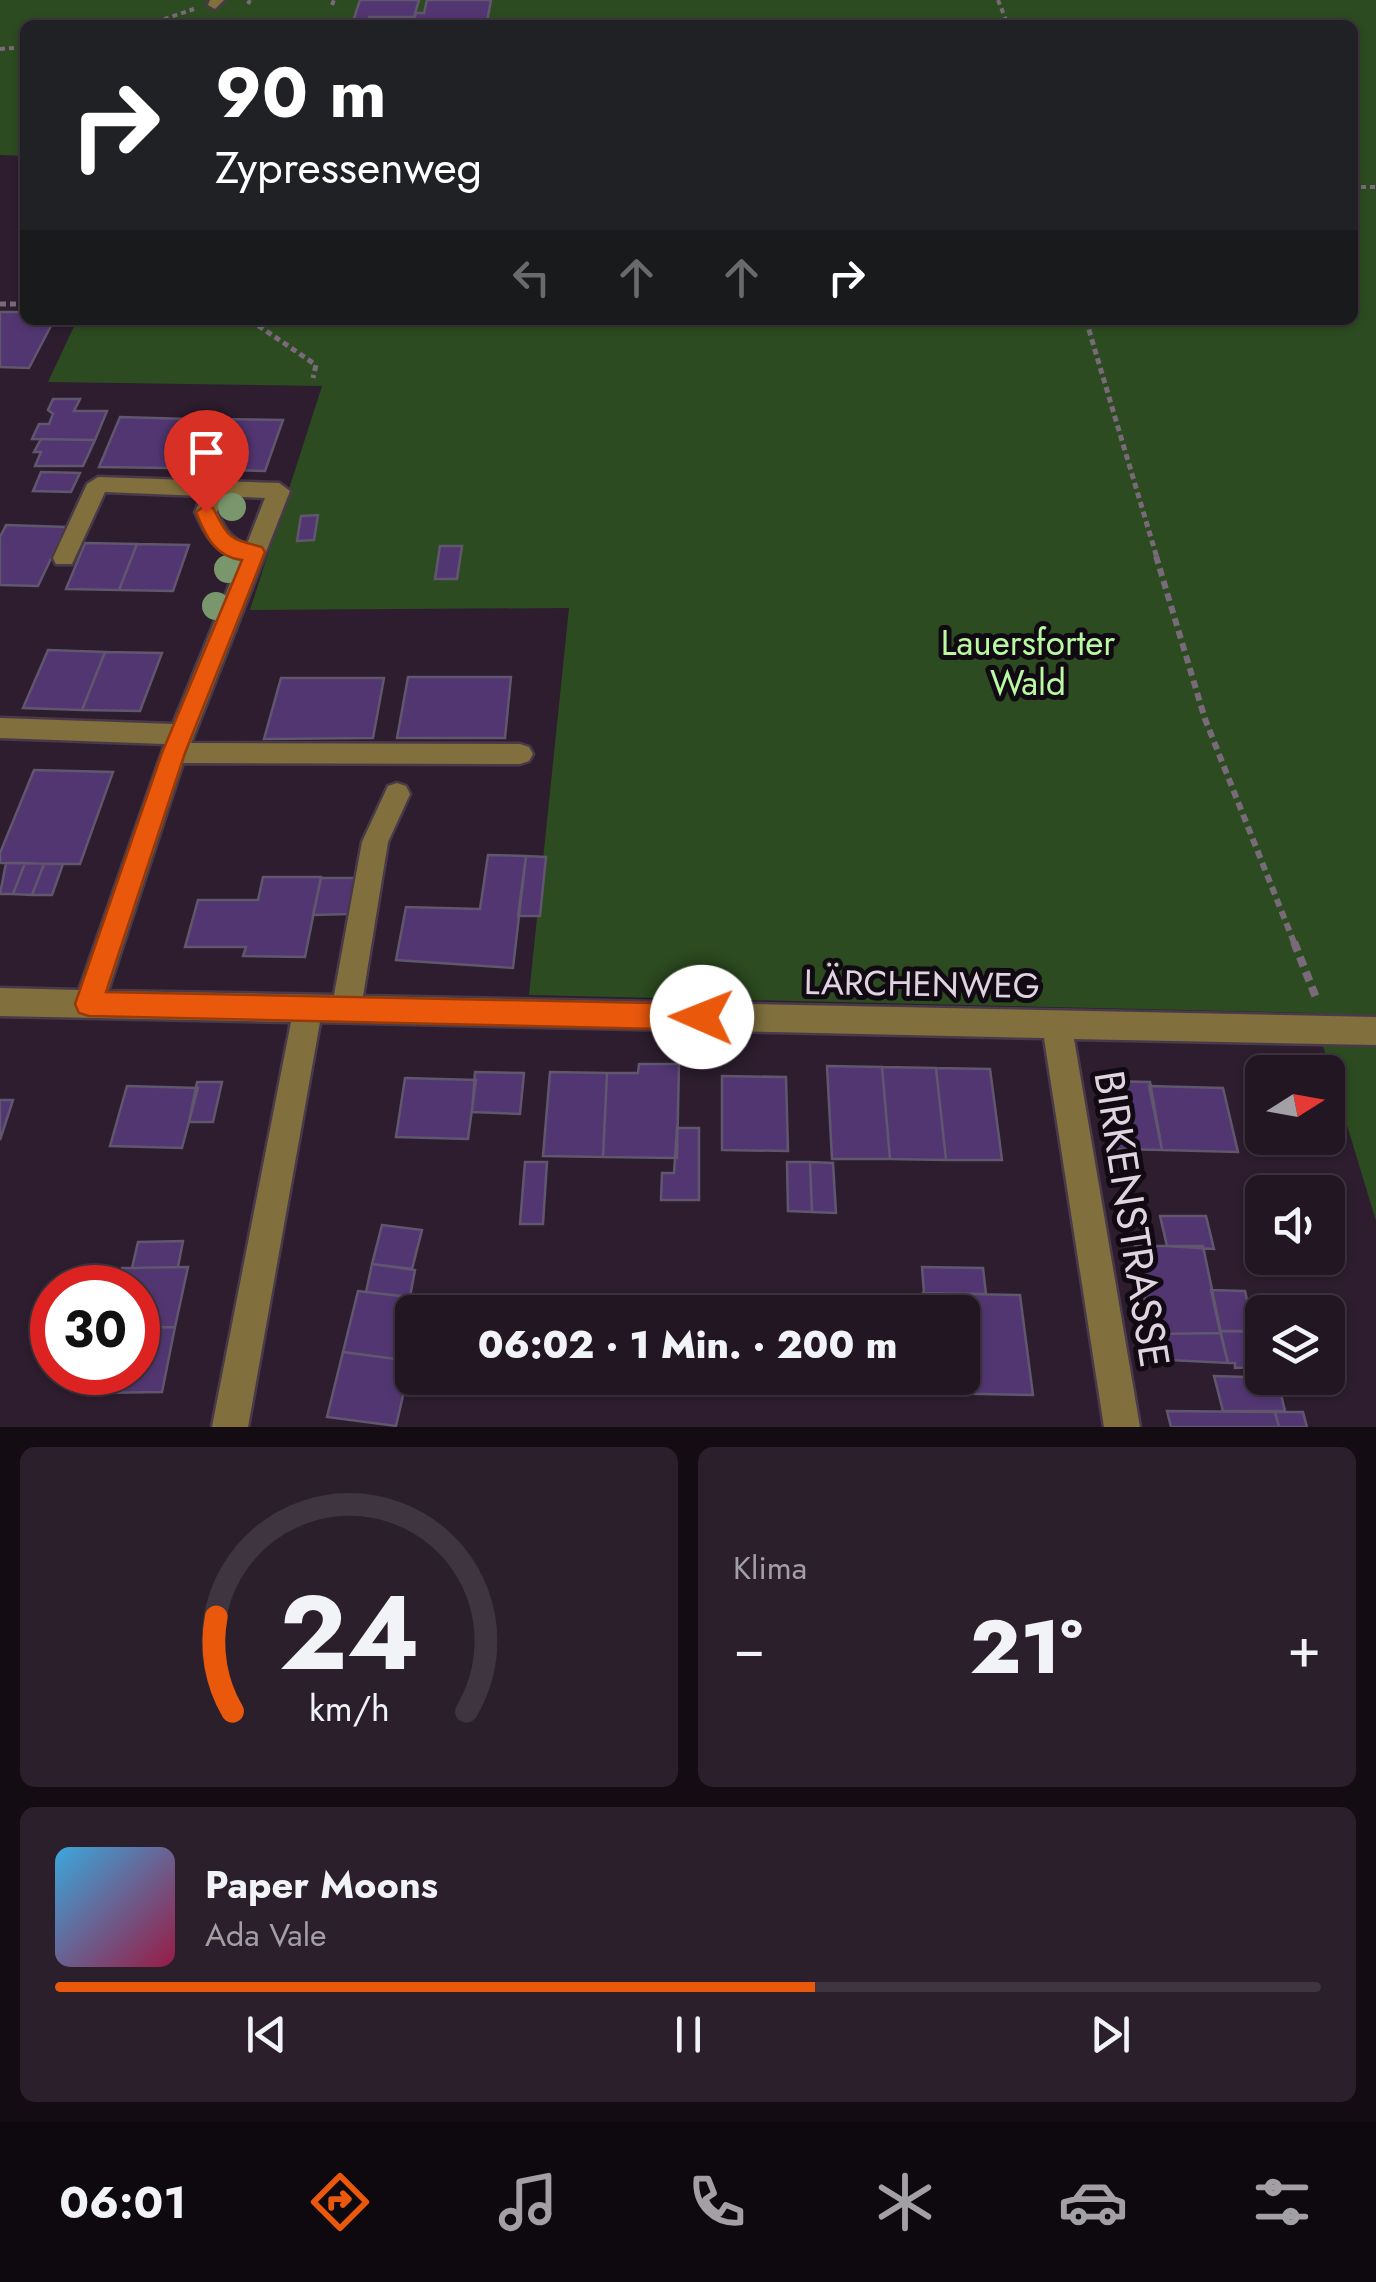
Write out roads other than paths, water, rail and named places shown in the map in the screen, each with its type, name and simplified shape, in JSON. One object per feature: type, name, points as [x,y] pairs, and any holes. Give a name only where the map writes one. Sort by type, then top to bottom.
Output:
[{"type":"street","points":[[64,558],[98,484],[279,491],[177,744],[89,1004]]},
{"type":"street","points":[[215,489],[206,512],[216,536],[235,552],[255,552]]},
{"type":"street","points":[[0,728],[177,744],[520,754]]},
{"type":"street","points":[[346,1009],[375,842],[397,794]]},
{"type":"street","name":"LÄRCHENWEG","points":[[0,1002],[1376,1031]]},
{"type":"street","points":[[230,1427],[308,1008]]},
{"type":"street","name":"BIRKENSTRASSE","points":[[1058,1024],[1122,1427]]},
{"type":"park label","name":"Lauersforter Wald","points":[[1028,663]]}]
